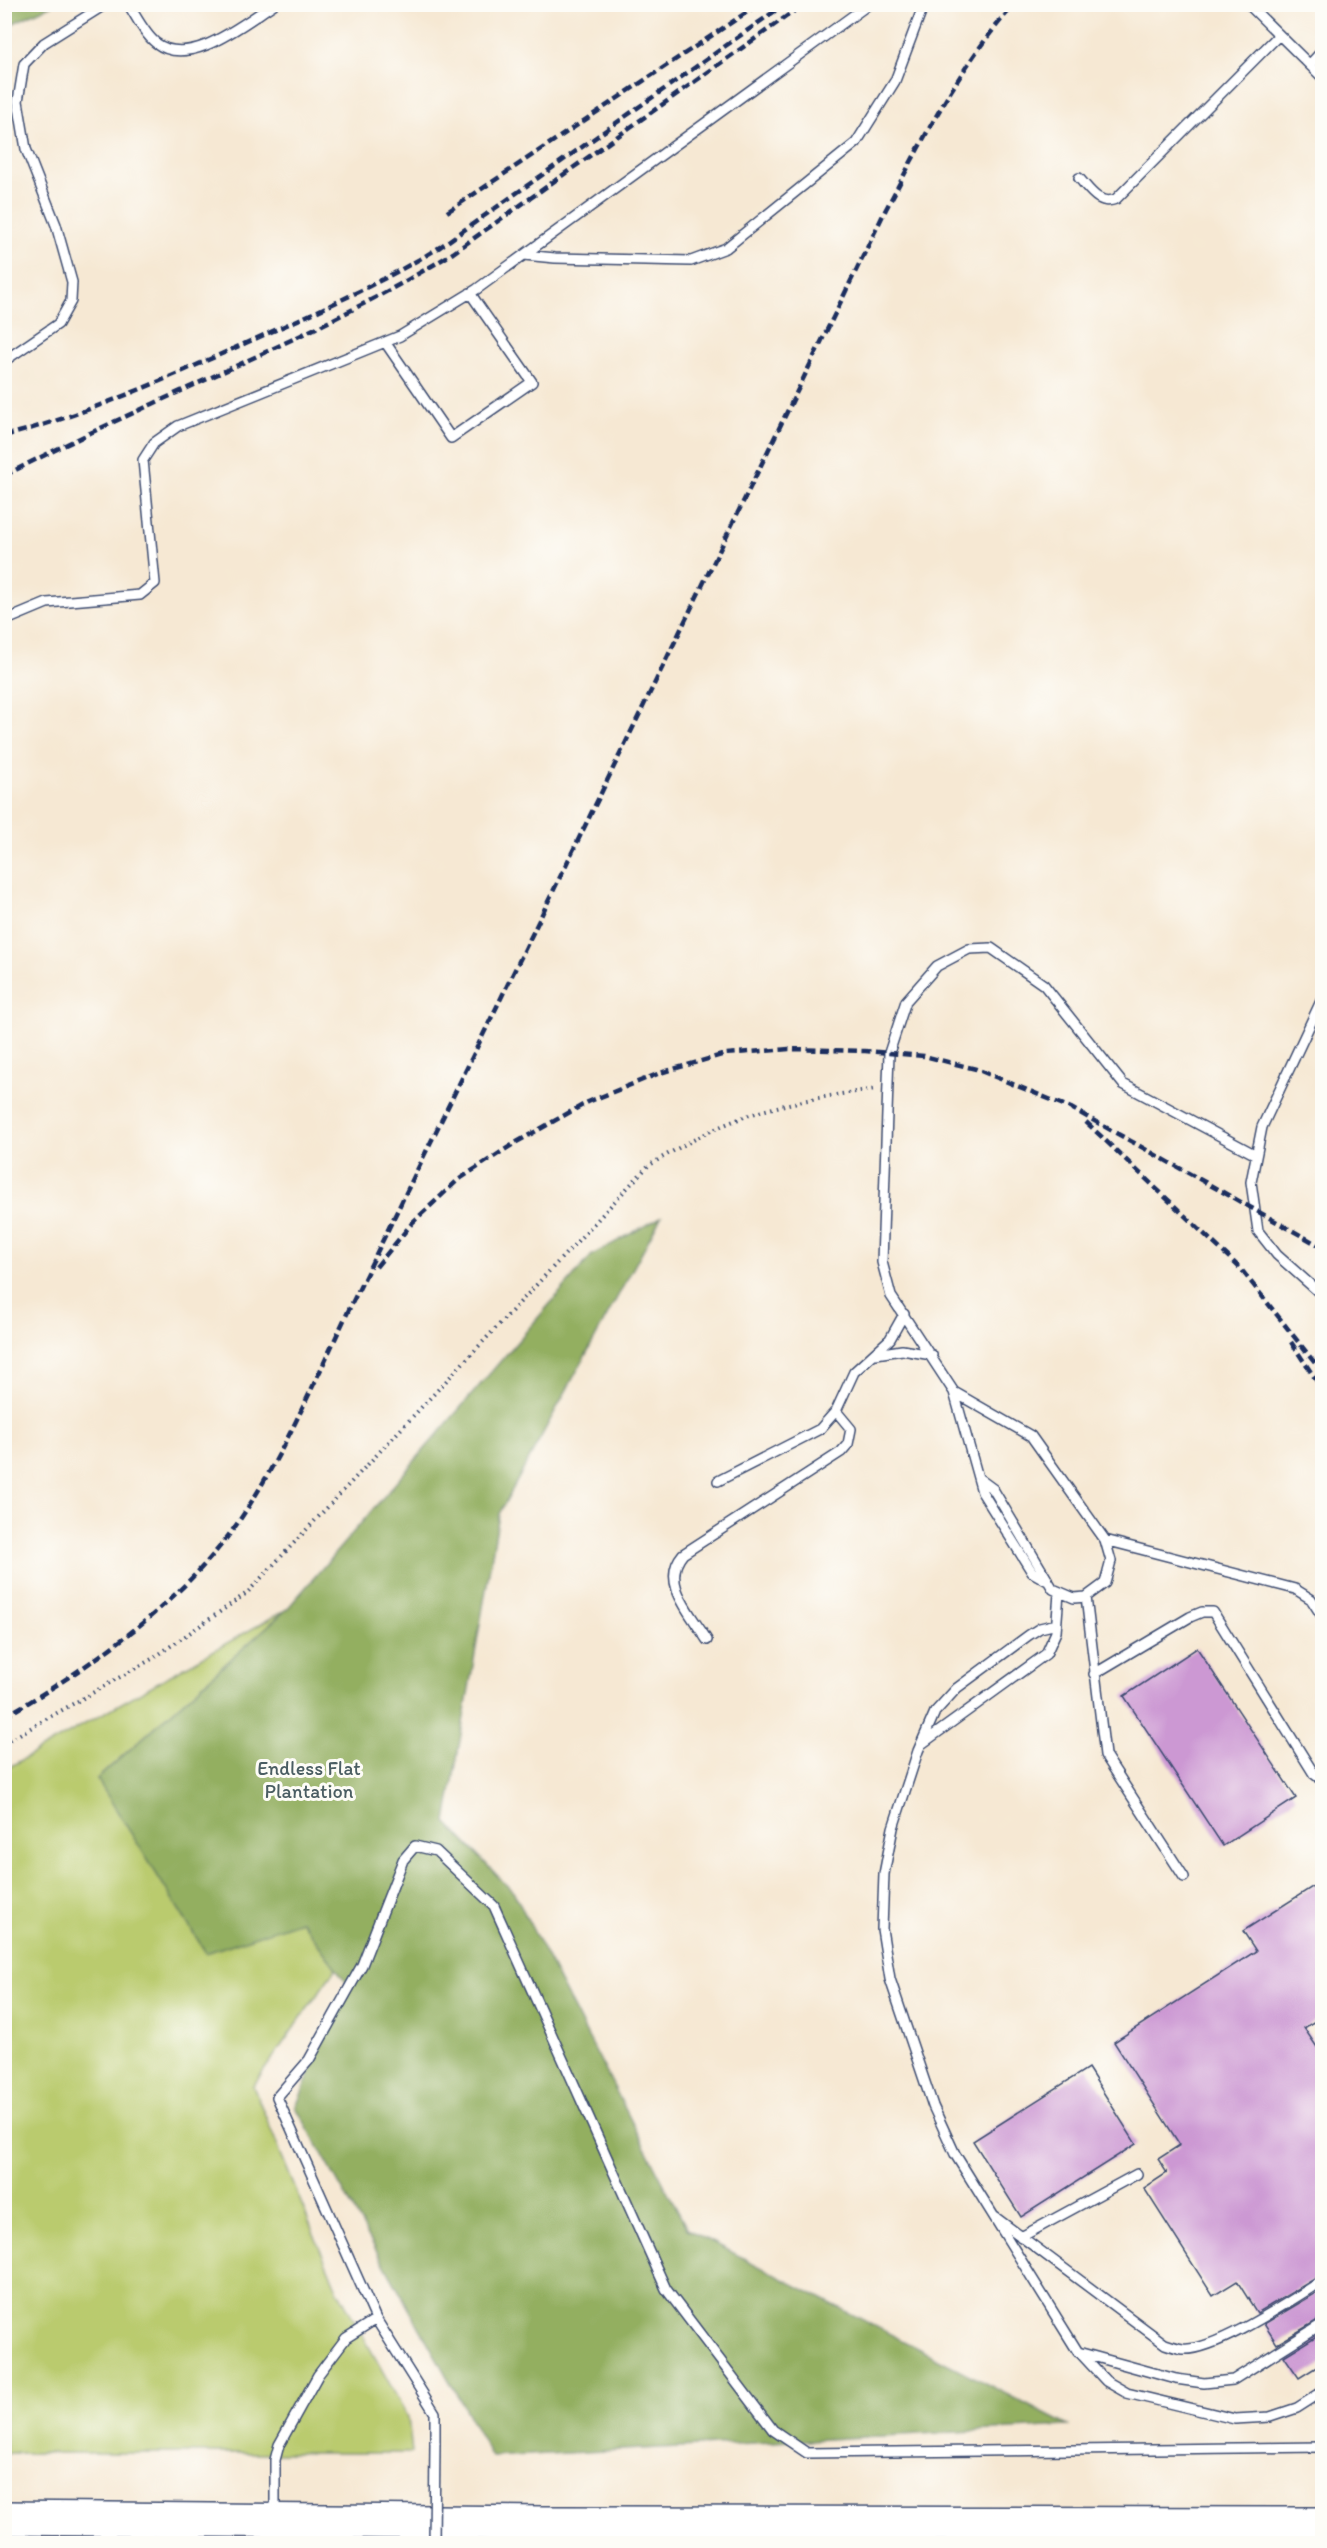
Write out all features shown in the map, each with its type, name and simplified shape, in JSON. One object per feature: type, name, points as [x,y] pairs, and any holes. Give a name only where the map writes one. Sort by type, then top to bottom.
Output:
[{"type":"highway","points":[[4,2518],[1323,2524]]},
{"type":"lane","points":[[4,362],[58,324],[70,301],[72,282],[56,225],[26,148],[18,100],[24,64],[44,43],[106,4]]},
{"type":"lane","points":[[128,4],[155,43],[180,53],[209,44],[274,4]]},
{"type":"lane","points":[[4,621],[47,603],[140,595],[155,583],[143,460],[154,443],[178,426],[386,342],[430,320],[524,255],[869,4]]},
{"type":"lane","points":[[524,255],[555,258],[691,261],[726,248],[856,143],[895,81],[924,4]]},
{"type":"lane","points":[[1248,4],[1323,77]]},
{"type":"lane","points":[[1079,178],[1101,201],[1108,203],[1116,199],[1280,35]]},
{"type":"lane","points":[[1310,64],[1323,51]]},
{"type":"lane","points":[[386,342],[451,438],[532,382],[470,293]]},
{"type":"lane","points":[[954,1392],[1031,1436],[1105,1540],[1111,1561],[1110,1573],[1105,1583],[1086,1597],[1074,1598],[1059,1593],[1046,1580],[1032,1572],[982,1492],[954,1392],[932,1355],[891,1296],[882,1262],[889,1053],[906,1001],[937,966],[969,949],[991,948],[1044,985],[1124,1084],[1256,1155]]},
{"type":"lane","points":[[1323,999],[1262,1127],[1251,1182],[1258,1231],[1277,1255],[1323,1295]]},
{"type":"lane","points":[[718,1481],[820,1430],[836,1411],[854,1372],[890,1339],[904,1314]]},
{"type":"lane","points":[[876,1354],[902,1350],[932,1355]]},
{"type":"lane","points":[[707,1640],[675,1586],[674,1569],[678,1559],[842,1452],[848,1444],[851,1428],[836,1411]]},
{"type":"lane","points":[[1105,1540],[1294,1589],[1311,1599],[1323,1616]]},
{"type":"lane","points":[[921,1744],[1041,1659],[1053,1642],[1059,1593]]},
{"type":"lane","points":[[1086,1597],[1105,1755],[1184,1877]]},
{"type":"lane","points":[[1311,1599],[1323,1600]]},
{"type":"lane","points":[[1094,1674],[1190,1617],[1202,1612],[1213,1612],[1314,1774],[1323,1780]]},
{"type":"lane","points":[[1057,1624],[1040,1628],[957,1688],[935,1712],[921,1744],[893,1828],[884,1874],[882,1929],[890,1979],[933,2106],[955,2154],[1078,2352],[1106,2380],[1127,2392],[1235,2419],[1270,2417],[1297,2408],[1323,2391]]},
{"type":"lane","points":[[435,2544],[435,2413],[376,2319],[277,2097],[309,2060],[362,1965],[404,1860],[415,1846],[436,1851],[494,1906],[666,2289],[773,2430],[807,2454],[1323,2447]]},
{"type":"lane","points":[[1021,2237],[1137,2174]]},
{"type":"lane","points":[[991,2213],[1165,2344],[1185,2349],[1212,2342],[1261,2318],[1323,2280]]},
{"type":"lane","points":[[275,2521],[275,2460],[279,2445],[318,2375],[346,2338],[376,2319]]},
{"type":"lane","points":[[1078,2352],[1176,2379],[1204,2383],[1233,2380],[1323,2324]]},
{"type":"path","points":[[4,1743],[152,1659],[247,1593],[648,1166],[687,1143],[741,1118],[832,1095],[888,1087]]},
{"type":"green space","points":[[5,4],[52,4],[52,5],[5,27]]},
{"type":"green space","name":"Endless Flat Plantation","points":[[661,1217],[499,1514],[446,1822],[514,1893],[687,2229],[1068,2426],[492,2457],[296,2107],[347,1983],[301,1921],[206,1953],[97,1779],[287,1609],[592,1255]]},
{"type":"green space","points":[[287,1609],[97,1779],[301,1921],[336,1968],[253,2086],[335,2285],[408,2417],[412,2453],[5,2453],[4,1770]]},
{"type":"building","points":[[1197,1648],[1296,1798],[1223,1846],[1124,1696]]},
{"type":"building","points":[[1323,1880],[1323,2016],[1304,2028],[1323,2056],[1323,2274],[1257,2313],[1237,2281],[1213,2296],[1144,2188],[1167,2173],[1158,2159],[1180,2145],[1114,2042],[1256,1951],[1243,1931]]},
{"type":"building","points":[[1088,2068],[1136,2144],[1021,2217],[973,2141]]},
{"type":"building","points":[[1323,2289],[1323,2317],[1277,2344],[1264,2324]]},
{"type":"building","points":[[1323,2332],[1323,2363],[1299,2378],[1284,2356]]},
{"type":"railway","points":[[447,212],[759,4]]},
{"type":"railway","points":[[4,436],[67,417],[158,382],[321,309],[417,261],[785,4]]},
{"type":"railway","points":[[4,476],[288,342],[399,285],[453,253],[804,4]]},
{"type":"railway","points":[[4,1717],[104,1653],[166,1603],[220,1546],[260,1488],[306,1401],[886,209],[944,102],[977,51],[1015,4]]},
{"type":"railway","points":[[376,1267],[413,1222],[458,1180],[515,1143],[588,1102],[660,1073],[725,1054],[789,1049],[865,1051],[924,1056],[976,1069],[1071,1108],[1322,1247]]},
{"type":"railway","points":[[1086,1122],[1240,1268],[1322,1372]]},
{"type":"railway","points":[[1291,1342],[1322,1389]]}]
